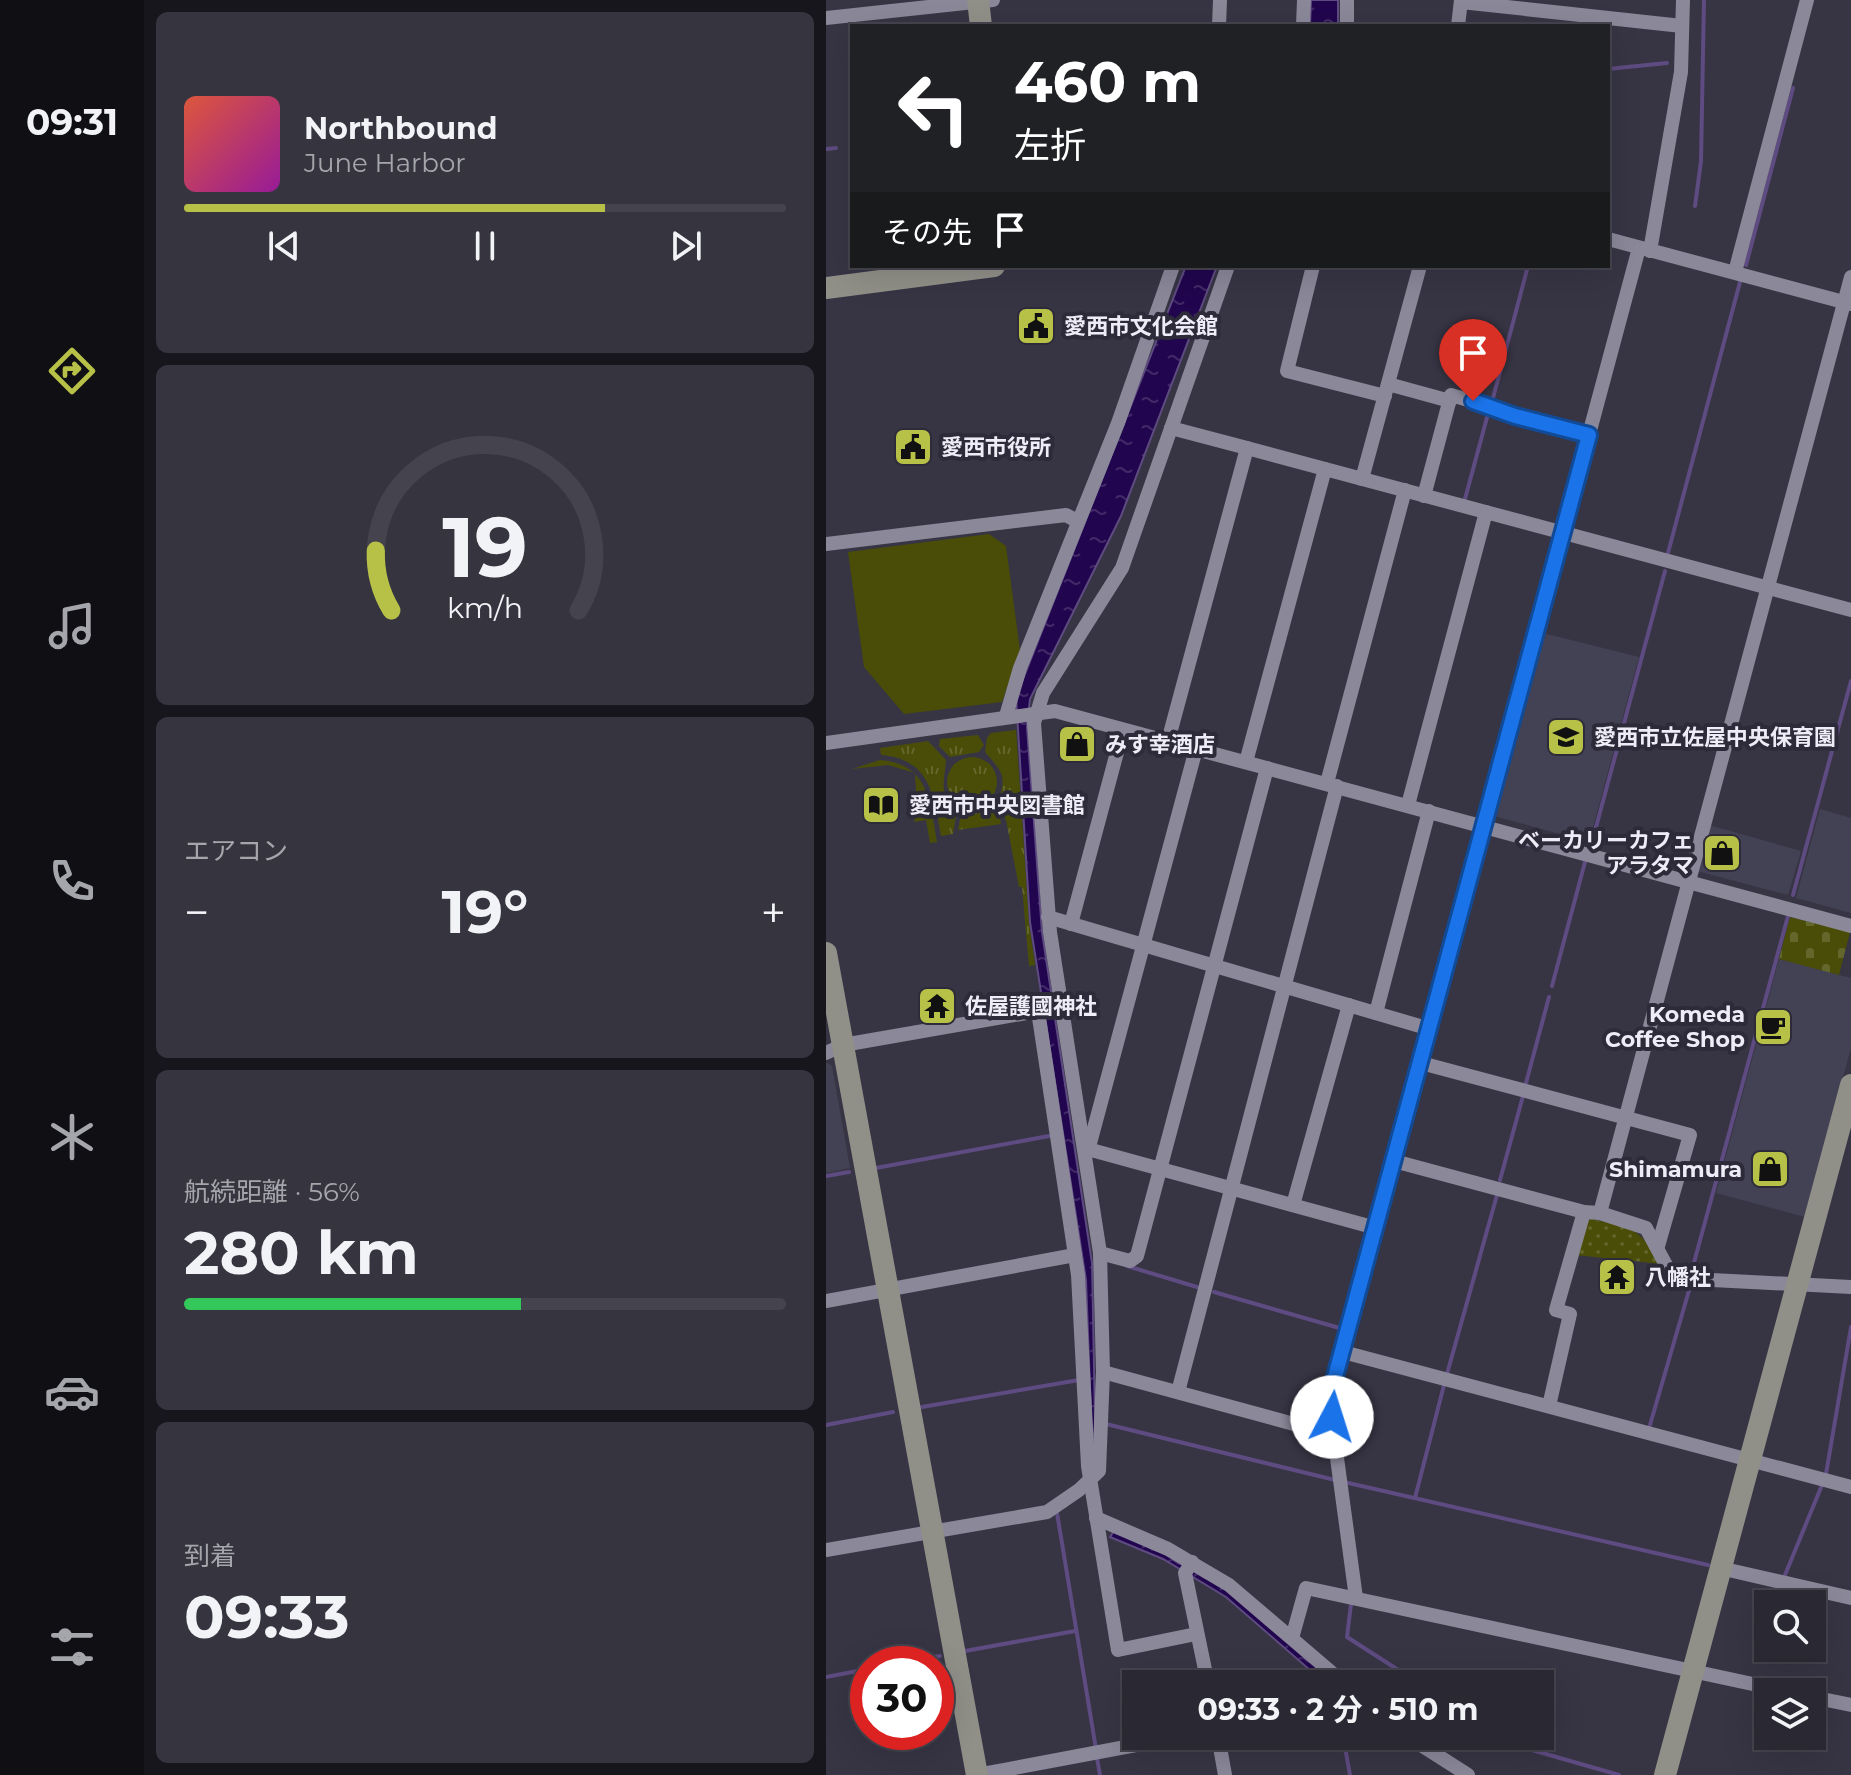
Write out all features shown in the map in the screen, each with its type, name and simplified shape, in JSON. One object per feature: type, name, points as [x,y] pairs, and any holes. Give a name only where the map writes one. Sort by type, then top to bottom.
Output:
[{"type":"street","points":[[1219,24],[1220,0]]},
{"type":"street","points":[[1303,24],[1304,0]]},
{"type":"street","points":[[1347,0],[1347,24]]},
{"type":"street","points":[[1356,1598],[1329,1399],[1589,435],[1645,250],[1681,72],[1683,0]]},
{"type":"street","points":[[1735,272],[1807,0]]},
{"type":"street","points":[[826,18],[983,1],[981,24]]},
{"type":"street","points":[[1458,24],[1461,1],[1682,26]]},
{"type":"street","points":[[1610,240],[1848,304]]},
{"type":"street","points":[[826,288],[979,268]]},
{"type":"street","points":[[826,1550],[1047,1512],[1099,1471],[1103,1372],[1100,1253],[1048,917],[1035,756],[1021,714],[1020,668],[1118,423],[1172,268]]},
{"type":"street","points":[[1021,714],[1043,693],[1122,568],[1227,268]]},
{"type":"street","points":[[1313,268],[1287,371],[1450,401]]},
{"type":"street","points":[[1362,479],[1419,268]]},
{"type":"street","points":[[1600,1213],[1766,587],[1848,304],[1851,277]]},
{"type":"street","points":[[1424,496],[1451,395],[1589,435]]},
{"type":"street","points":[[1171,428],[1851,610]]},
{"type":"street","points":[[1168,741],[1247,448]]},
{"type":"street","points":[[1246,762],[1325,469]]},
{"type":"street","points":[[1178,1392],[1283,986],[1405,490]]},
{"type":"street","points":[[1408,805],[1486,512]]},
{"type":"street","points":[[826,544],[1066,515],[1077,521]]},
{"type":"street","points":[[826,743],[1055,711],[1851,926]]},
{"type":"street","points":[[1071,924],[1123,730]]},
{"type":"street","points":[[1086,1147],[1196,749]]},
{"type":"street","points":[[1100,1253],[1130,1261],[1137,1256],[1267,768]]},
{"type":"street","points":[[1376,1013],[1429,811]]},
{"type":"street","points":[[1048,917],[1430,1029]]},
{"type":"street","points":[[826,953],[834,1049],[887,1289],[977,1775],[1122,1748]]},
{"type":"street","points":[[1293,1205],[1349,1005]]},
{"type":"street","points":[[834,1049],[1038,1011],[1082,1315],[1090,1480],[1118,1650],[1196,1634]]},
{"type":"street","points":[[1421,1063],[1566,1099],[1572,1106],[1690,1135],[1658,1246]]},
{"type":"street","points":[[1665,1775],[1851,1085]]},
{"type":"street","points":[[1086,1147],[1376,1228]]},
{"type":"street","points":[[1394,1161],[1584,1212],[1600,1213],[1646,1228],[1673,1278],[1851,1287]]},
{"type":"street","points":[[1549,1406],[1570,1314],[1556,1310],[1584,1212]]},
{"type":"street","points":[[826,1301],[1075,1255]]},
{"type":"street","points":[[1343,1352],[1851,1487]]},
{"type":"street","points":[[1103,1372],[1334,1435]]},
{"type":"street","points":[[1096,1518],[1188,1568],[1229,1585],[1329,1670]]},
{"type":"street","points":[[1188,1568],[1196,1634],[1205,1670]]},
{"type":"street","points":[[1720,1568],[1851,1598]]},
{"type":"street","points":[[1292,1638],[1306,1588],[1754,1684]]},
{"type":"street","points":[[1826,1700],[1851,1705]]},
{"type":"street","points":[[1221,1750],[1225,1775]]},
{"type":"street","points":[[1429,1750],[1468,1775]]},
{"type":"shaded area","name":"愛西市立佐屋中央保育園","points":[[1543,633],[1639,657],[1589,842],[1494,816]]},
{"type":"shaded area","points":[[1820,809],[1851,818],[1851,913],[1796,898]]},
{"type":"shaded area","points":[[1709,825],[1801,851],[1788,895],[1697,871]]},
{"type":"shaded area","points":[[1779,959],[1851,978],[1851,1048],[1805,1217],[1716,1193]]},
{"type":"shaded area","points":[[826,1062],[832,1066],[850,1168],[826,1173]]},
{"type":"green space","points":[[989,534],[1006,546],[1020,650],[1002,702],[904,714],[864,667],[848,552]]},
{"type":"green space","points":[[1016,730],[1029,922],[1035,965],[1029,966],[1022,887],[1019,887],[1006,820],[997,805],[1002,776],[985,752],[991,733]]},
{"type":"green space","points":[[978,735],[984,745],[979,752],[950,757],[939,746],[940,739]]},
{"type":"green space","points":[[928,741],[946,760],[944,792],[957,810],[953,834],[941,836],[932,793],[920,772],[897,758],[881,755],[880,748]]},
{"type":"green space","points":[[972,757],[990,764],[997,782],[990,800],[972,807],[954,800],[947,782],[954,764]]},
{"type":"green space","points":[[880,760],[896,763],[912,772],[888,765],[852,769]]},
{"type":"green space","points":[[915,775],[929,800],[937,842],[930,843],[926,820],[914,822],[917,810]]},
{"type":"green space","points":[[990,808],[999,813],[1001,824],[958,830],[961,814]]},
{"type":"green space","points":[[1790,917],[1850,932],[1839,975],[1779,959]]},
{"type":"green space","points":[[1588,1218],[1632,1230],[1646,1241],[1661,1264],[1575,1255]]},
{"type":"water","points":[[1311,0],[1338,0],[1338,24],[1310,24]]},
{"type":"water","points":[[1185,268],[1216,268],[1121,516],[1030,699],[1027,727],[1042,932],[1092,1263],[1096,1469],[1093,1469],[1086,1280],[1030,922],[1016,697]]},
{"type":"water","points":[[1114,1531],[1165,1553],[1228,1590],[1322,1670],[1310,1670],[1226,1597],[1163,1559],[1110,1537]]},
{"type":"waterway","points":[[1695,206],[1701,161],[1704,0]]},
{"type":"waterway","points":[[1610,69],[1667,63]]},
{"type":"waterway","points":[[1746,265],[1793,88]]},
{"type":"waterway","points":[[826,149],[836,148]]},
{"type":"waterway","points":[[1493,398],[1527,268]]},
{"type":"waterway","points":[[1668,553],[1740,282]]},
{"type":"waterway","points":[[1465,499],[1489,410]]},
{"type":"waterway","points":[[1592,842],[1665,571]]},
{"type":"waterway","points":[[1793,895],[1851,681]]},
{"type":"waterway","points":[[1552,986],[1585,862]]},
{"type":"waterway","points":[[1692,1270],[1788,916]]},
{"type":"waterway","points":[[1526,1083],[1549,997]]},
{"type":"waterway","points":[[1500,1180],[1523,1096]]},
{"type":"waterway","points":[[876,1168],[1049,1136]]},
{"type":"waterway","points":[[826,1176],[849,1172]]},
{"type":"waterway","points":[[1447,1374],[1497,1195]]},
{"type":"waterway","points":[[1127,1266],[1197,1287]]},
{"type":"waterway","points":[[1650,1425],[1690,1287]]},
{"type":"waterway","points":[[1214,1292],[1343,1329]]},
{"type":"waterway","points":[[1826,1474],[1851,1327]]},
{"type":"waterway","points":[[922,1407],[1079,1380]]},
{"type":"waterway","points":[[1415,1498],[1444,1385]]},
{"type":"waterway","points":[[826,1425],[893,1412]]},
{"type":"waterway","points":[[1106,1424],[1335,1480]]},
{"type":"waterway","points":[[1344,1482],[1708,1565]]},
{"type":"waterway","points":[[1785,1575],[1822,1485]]},
{"type":"waterway","points":[[1057,1513],[1096,1749]]},
{"type":"waterway","points":[[1351,1604],[1347,1637],[1398,1670]]},
{"type":"waterway","points":[[965,1651],[1075,1631]]},
{"type":"waterway","points":[[826,1677],[850,1672]]},
{"type":"waterway","points":[[1346,1750],[1350,1775]]},
{"type":"waterway","points":[[1532,1750],[1619,1775]]},
{"type":"waterway","points":[[1097,1758],[1100,1775]]},
{"type":"place","name":"愛西市文化会館","points":[[1036,326]]},
{"type":"place","name":"愛西市役所","points":[[913,447]]},
{"type":"place","name":"愛西市立佐屋中央保育園","points":[[1566,737]]},
{"type":"place","name":"みす幸酒店","points":[[1077,744]]},
{"type":"place","name":"愛西市中央図書館","points":[[881,805]]},
{"type":"place","name":"ベーカリーカフェ アラタマ","points":[[1722,853]]},
{"type":"place","name":"佐屋護國神社","points":[[937,1006]]},
{"type":"place","name":"Komeda Coffee Shop","points":[[1773,1027]]},
{"type":"place","name":"Shimamura","points":[[1770,1169]]},
{"type":"place","name":"八幡社","points":[[1617,1277]]},
{"type":"route","points":[[1332,1417],[1329,1399],[1589,435],[1515,416],[1495,406],[1473,401]]}]
